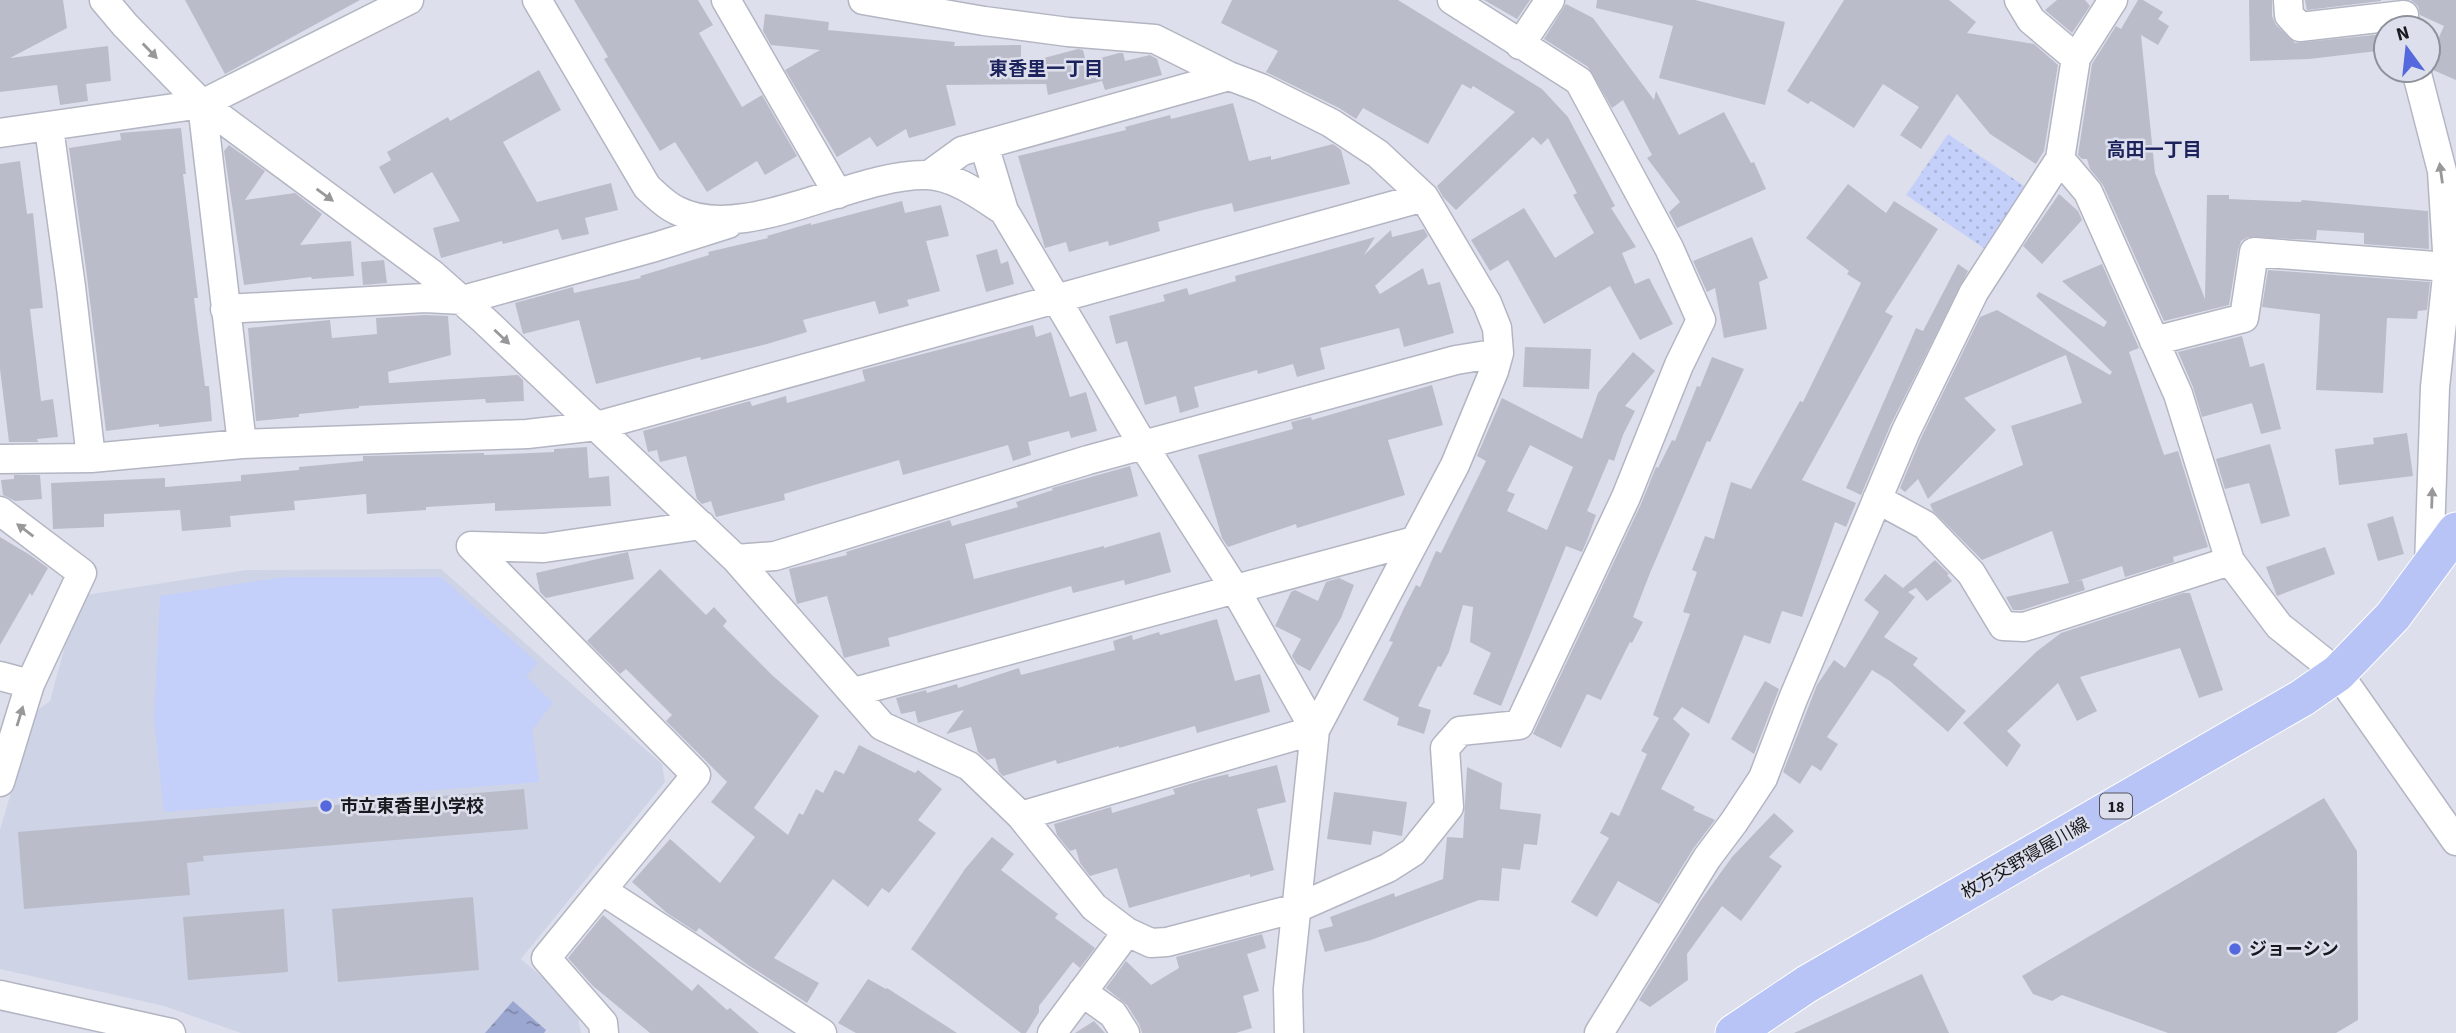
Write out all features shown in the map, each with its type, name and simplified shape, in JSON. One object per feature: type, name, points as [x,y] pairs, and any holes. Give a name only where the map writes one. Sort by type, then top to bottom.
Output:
[{"type":"main road","name":"枚方交野寝屋川線","points":[[1734,1033],[1807,984],[2302,698],[2338,673],[2393,616],[2456,531]]},
{"type":"street","points":[[104,0],[202,104],[432,274],[463,300],[736,559],[883,726],[969,766],[1021,817],[1094,907],[1127,932],[1151,943],[1167,942],[1297,908],[1388,868],[1413,852],[1449,807],[1445,748],[1460,732],[1519,725],[1626,496],[1679,365],[1701,320],[1669,247],[1578,81],[1452,0]]},
{"type":"street","points":[[0,133],[202,104],[409,0]]},
{"type":"street","points":[[537,0],[647,187],[678,212],[708,219],[738,220]]},
{"type":"street","points":[[726,0],[838,194]]},
{"type":"street","points":[[863,0],[984,22],[1155,39],[1229,76],[1261,88],[1331,123],[1378,154],[1424,197],[1487,303],[1497,328],[1499,353],[1494,371],[1455,465],[1315,730],[1288,989],[1289,1033]]},
{"type":"street","points":[[1520,46],[1550,0]]},
{"type":"street","points":[[2019,0],[2031,20],[2077,58]]},
{"type":"street","points":[[1599,1033],[1707,858],[1763,778],[1793,699],[1906,431],[1974,292],[2060,159],[2077,58],[2113,0]]},
{"type":"street","points":[[2288,0],[2290,15],[2300,27],[2372,18]]},
{"type":"street","points":[[929,175],[962,151],[1229,76]]},
{"type":"street","points":[[2420,84],[2442,171],[2448,267],[2435,387],[2429,566]]},
{"type":"street","points":[[202,104],[242,444]]},
{"type":"street","points":[[49,128],[91,458]]},
{"type":"street","points":[[984,145],[1004,211],[1143,445],[1235,589],[1315,730]]},
{"type":"street","points":[[2060,159],[2088,192],[2178,394],[2230,561],[2279,626],[2338,673],[2452,829]]},
{"type":"street","points":[[225,309],[425,298],[463,300],[655,247],[738,220],[896,178],[929,175],[967,187],[1004,211]]},
{"type":"street","points":[[0,459],[91,458],[242,444],[527,434],[597,426],[1424,197]]},
{"type":"street","points":[[655,247],[662,201]]},
{"type":"street","points":[[2154,341],[2244,318],[2254,252],[2448,267]]},
{"type":"street","points":[[736,559],[775,556],[1088,460],[1457,360],[1499,353]]},
{"type":"street","points":[[1877,499],[1926,525],[1971,573],[2003,626],[2024,627],[2230,561]]},
{"type":"street","points":[[0,511],[82,573],[30,684],[0,782]]},
{"type":"street","points":[[604,1033],[603,1023],[546,958],[696,775],[471,546],[544,548],[701,525]]},
{"type":"street","points":[[854,691],[1414,541]]},
{"type":"street","points":[[0,676],[30,684]]},
{"type":"street","points":[[1021,817],[1315,730]]},
{"type":"street","points":[[603,891],[804,1028]]},
{"type":"street","points":[[1052,1033],[1127,932]]},
{"type":"street","points":[[1082,992],[1113,1013],[1125,1033]]},
{"type":"street","points":[[0,995],[171,1033]]},
{"type":"shaded area","points":[[1948,134],[2027,188],[1985,249],[1906,195]]},
{"type":"shaded area","name":"市立東香里小学校","points":[[441,569],[662,764],[665,782],[521,959],[576,1006],[581,1033],[241,1033],[164,1006],[0,969],[0,830],[34,713],[50,701],[76,605],[86,595],[246,570]]},
{"type":"shaded area","points":[[284,577],[441,577],[538,663],[526,676],[553,703],[532,730],[539,782],[164,812],[154,719],[160,596]]},
{"type":"water","points":[[513,1001],[546,1030],[544,1033],[485,1033]]},
{"type":"building","points":[[0,0],[63,0],[67,28],[10,58],[108,46],[111,81],[86,84],[88,101],[60,105],[57,85],[0,92]]},
{"type":"building","points":[[185,0],[360,0],[225,74]]},
{"type":"building","points":[[574,0],[698,0],[713,25],[699,33],[742,107],[762,95],[797,156],[765,175],[757,161],[707,192],[675,142],[660,151],[604,59],[608,57]]},
{"type":"building","points":[[1232,0],[1398,0],[1542,89],[1568,117],[1615,206],[1611,208],[1636,247],[1622,253],[1635,284],[1649,278],[1673,324],[1640,340],[1610,286],[1544,324],[1508,260],[1490,271],[1471,240],[1524,208],[1555,258],[1594,233],[1573,195],[1577,193],[1548,138],[1541,145],[1533,137],[1456,210],[1443,197],[1437,186],[1515,112],[1473,86],[1471,89],[1462,84],[1428,144],[1363,108],[1356,119],[1266,72],[1278,51],[1221,23]]},
{"type":"building","points":[[1484,0],[1530,0],[1517,19]]},
{"type":"building","points":[[1597,0],[1695,0],[1785,22],[1765,105],[1659,78],[1673,26],[1596,8]]},
{"type":"building","points":[[1844,0],[1949,0],[1976,22],[1967,33],[2034,44],[2058,65],[2044,151],[2036,164],[1990,134],[1957,94],[1921,149],[1900,135],[1919,107],[1883,84],[1854,128],[1811,101],[1808,104],[1787,91]]},
{"type":"building","points":[[2057,0],[2085,0],[2090,6],[2072,33],[2045,10]]},
{"type":"building","points":[[2138,0],[2143,0],[2163,12],[2158,19],[2169,26],[2158,45],[2141,35],[2155,173],[2205,299],[2207,195],[2229,195],[2229,199],[2302,200],[2428,211],[2429,249],[2364,244],[2364,233],[2317,230],[2316,240],[2248,237],[2241,241],[2238,250],[2229,305],[2164,321],[2103,185],[2090,169],[2087,159],[2078,155],[2092,64],[2116,26],[2121,29]]},
{"type":"building","points":[[2249,0],[2272,0],[2272,16],[2276,25],[2295,43],[2372,35],[2372,52],[2309,59],[2250,61]]},
{"type":"building","points":[[2305,0],[2381,0],[2381,1],[2307,10]]},
{"type":"building","points":[[2411,0],[2456,0],[2456,80],[2442,74],[2442,14],[2420,14],[2418,6]]},
{"type":"building","points":[[1566,4],[1593,18],[1654,100],[1656,91],[1679,135],[1724,112],[1751,163],[1754,162],[1766,189],[1677,228],[1669,212],[1680,202],[1647,158],[1652,155],[1623,100],[1612,108],[1588,67],[1544,39]]},
{"type":"building","points":[[765,14],[829,22],[828,30],[955,42],[954,46],[1021,45],[1021,64],[1078,49],[1083,50],[1086,62],[1119,53],[1123,53],[1125,61],[1150,55],[1157,59],[1162,75],[1105,90],[1102,81],[1048,95],[1046,84],[946,85],[956,125],[909,138],[906,129],[877,147],[870,137],[837,157],[785,70],[820,50],[771,45],[763,31]]},
{"type":"building","points":[[539,70],[561,110],[503,142],[537,202],[611,183],[618,210],[585,218],[589,234],[562,240],[558,229],[441,258],[433,228],[460,221],[432,172],[394,194],[379,167],[391,160],[387,152],[448,117],[450,121]]},
{"type":"building","points":[[1233,103],[1249,161],[1271,156],[1271,160],[1333,144],[1341,150],[1350,184],[1234,212],[1232,203],[1199,211],[1158,222],[1160,231],[1109,246],[1108,241],[1069,252],[1066,242],[1045,248],[1018,156],[1126,130],[1125,127],[1170,115],[1171,119]]},
{"type":"building","points":[[181,128],[186,174],[183,174],[198,298],[194,298],[212,421],[106,431],[69,148],[121,140],[120,133]]},
{"type":"building","points":[[229,145],[265,171],[245,200],[295,193],[322,214],[300,245],[351,241],[354,276],[311,277],[244,285],[224,151]]},
{"type":"building","points":[[20,161],[27,214],[33,213],[43,308],[30,309],[41,401],[53,399],[58,437],[37,439],[38,442],[9,442],[0,369],[0,164]]},
{"type":"building","points":[[1848,184],[1886,213],[1894,201],[1938,229],[1885,312],[1893,316],[1802,480],[1856,503],[1846,527],[1835,522],[1802,617],[1782,611],[1770,644],[1744,635],[1709,724],[1682,707],[1673,719],[1690,734],[1661,789],[1695,807],[1693,810],[1715,820],[1693,849],[1659,904],[1618,881],[1597,917],[1571,902],[1609,838],[1600,833],[1611,812],[1619,816],[1647,754],[1641,751],[1659,718],[1653,715],[1690,614],[1683,612],[1697,572],[1692,570],[1705,536],[1714,539],[1731,482],[1751,489],[1800,401],[1803,402],[1861,283],[1806,238]]},
{"type":"building","points":[[2059,194],[2078,211],[2082,220],[2042,264],[2023,246]]},
{"type":"building","points":[[902,201],[905,213],[941,205],[949,236],[926,241],[940,291],[907,300],[909,306],[879,314],[875,301],[803,320],[807,332],[767,344],[701,360],[700,357],[596,384],[579,320],[523,334],[515,303],[573,287],[574,293],[641,278],[640,276],[709,255],[708,252]]},
{"type":"building","points":[[1424,229],[1428,236],[1375,286],[1380,294],[1423,268],[1428,285],[1440,282],[1454,333],[1404,347],[1399,328],[1320,348],[1325,369],[1297,377],[1293,364],[1258,374],[1257,370],[1194,387],[1199,407],[1180,413],[1176,396],[1145,405],[1127,341],[1116,344],[1109,316],[1165,301],[1163,295],[1187,288],[1189,295],[1236,281],[1235,276],[1375,237],[1364,255],[1391,230],[1392,237]]},
{"type":"building","points":[[1752,237],[1768,278],[1759,282],[1767,329],[1724,338],[1715,288],[1707,292],[1693,261]]},
{"type":"building","points":[[997,249],[1001,264],[1008,261],[1014,284],[986,292],[976,255]]},
{"type":"building","points":[[384,260],[387,283],[363,285],[361,262]]},
{"type":"building","points":[[1958,264],[1968,271],[1891,424],[1861,495],[1846,488],[1916,328],[1923,331]]},
{"type":"building","points":[[2102,264],[2139,348],[2129,352],[2164,455],[2178,451],[2208,547],[2173,557],[2174,562],[2125,577],[2122,566],[2074,582],[2082,580],[2085,590],[2022,610],[2013,610],[2006,597],[2069,583],[2052,531],[1982,560],[1933,511],[1930,504],[2023,465],[2011,426],[2082,403],[2066,355],[1964,398],[1996,430],[1928,499],[1918,479],[1905,492],[1900,488],[1921,438],[1980,317],[1997,310],[2110,375],[2112,372],[2036,296],[2039,292],[2104,327],[2107,322],[2062,281]]},
{"type":"building","points":[[2268,270],[2430,282],[2427,310],[2418,311],[2417,319],[2387,318],[2383,393],[2316,390],[2320,314],[2262,307]]},
{"type":"building","points":[[448,316],[451,355],[388,372],[389,383],[518,375],[523,380],[524,401],[486,403],[485,399],[359,406],[299,414],[299,417],[256,421],[248,328],[330,320],[332,338],[377,334],[376,318]]},
{"type":"building","points":[[1033,325],[1036,337],[1051,332],[1070,397],[1086,392],[1097,431],[1071,438],[1069,431],[1028,442],[1031,455],[1013,461],[1008,445],[903,475],[899,460],[784,494],[785,500],[716,517],[711,501],[702,504],[697,499],[686,456],[660,462],[657,450],[648,452],[643,431],[750,401],[752,406],[786,396],[787,403],[865,381],[862,370]]},
{"type":"building","points":[[2242,336],[2250,367],[2264,363],[2281,429],[2261,434],[2252,403],[2202,417],[2178,352]]},
{"type":"building","points":[[1525,347],[1591,349],[1589,389],[1523,387]]},
{"type":"building","points":[[1633,352],[1655,371],[1625,406],[1635,411],[1614,461],[1609,459],[1587,511],[1596,515],[1588,538],[1582,552],[1566,546],[1501,706],[1473,694],[1491,653],[1470,642],[1473,607],[1463,605],[1449,652],[1441,667],[1438,666],[1418,706],[1431,710],[1424,734],[1397,725],[1399,718],[1363,700],[1393,642],[1389,641],[1404,608],[1416,585],[1420,587],[1436,551],[1441,553],[1486,461],[1477,456],[1502,398],[1582,439],[1598,393]],"holes":[[[1530,445],[1573,467],[1547,530],[1507,511],[1515,494],[1507,491]]]},
{"type":"building","points":[[1712,357],[1744,369],[1710,442],[1707,441],[1650,573],[1633,617],[1643,622],[1601,700],[1587,694],[1561,748],[1533,734],[1656,467],[1658,468],[1672,440],[1675,441]]},
{"type":"building","points":[[1432,385],[1443,425],[1388,440],[1405,495],[1297,528],[1296,524],[1228,547],[1222,538],[1198,455],[1293,429],[1291,422],[1311,417],[1312,420]]},
{"type":"building","points":[[2407,433],[2413,476],[2339,485],[2335,449],[2374,444],[2373,438]]},
{"type":"building","points":[[2270,444],[2290,516],[2261,524],[2249,483],[2225,489],[2216,459]]},
{"type":"building","points":[[587,447],[589,478],[609,476],[611,506],[495,511],[495,503],[367,514],[366,494],[294,501],[295,510],[230,516],[231,527],[182,531],[180,510],[104,514],[104,527],[53,529],[51,483],[165,478],[165,487],[241,481],[241,475],[363,461],[363,456],[484,455],[554,452],[554,449]]},
{"type":"building","points":[[1130,466],[1138,496],[965,544],[974,579],[1160,532],[1171,572],[1125,585],[1124,580],[1073,593],[1071,586],[888,638],[890,646],[844,658],[827,596],[797,604],[789,569],[847,555],[846,552],[950,520],[952,526],[1018,507],[1016,502],[1053,490],[1052,488]]},
{"type":"building","points":[[14,475],[40,475],[42,499],[15,501],[3,495],[1,480],[14,479]]},
{"type":"building","points":[[2393,516],[2404,554],[2378,561],[2367,524]]},
{"type":"building","points":[[0,537],[48,568],[0,645]]},
{"type":"building","points":[[2325,547],[2335,574],[2277,596],[2266,567]]},
{"type":"building","points":[[628,552],[634,579],[546,598],[540,592],[536,573]]},
{"type":"building","points":[[1935,560],[1952,581],[1927,601],[1916,588],[1908,592],[1915,597],[1884,637],[1918,658],[1913,665],[1966,711],[1948,732],[1890,681],[1872,670],[1827,737],[1838,744],[1821,771],[1812,765],[1800,784],[1783,772],[1817,685],[1834,660],[1845,668],[1879,612],[1864,600],[1885,574],[1903,588]]},
{"type":"building","points":[[660,569],[706,615],[714,607],[727,621],[723,626],[773,676],[819,716],[754,808],[788,835],[799,813],[803,815],[816,789],[823,793],[835,770],[844,774],[859,745],[915,773],[918,770],[942,789],[918,820],[936,833],[889,893],[882,888],[868,907],[833,879],[774,958],[819,983],[807,1003],[748,965],[699,928],[696,932],[667,913],[632,882],[670,839],[720,883],[755,837],[711,802],[727,782],[666,721],[672,715],[626,669],[620,674],[587,641]]},
{"type":"building","points":[[1339,578],[1354,585],[1341,618],[1310,671],[1297,664],[1292,656],[1301,639],[1275,626],[1291,592],[1295,590],[1318,601],[1326,582]]},
{"type":"building","points":[[2190,593],[2223,690],[2199,698],[2180,648],[2080,677],[2097,711],[2077,721],[2058,683],[2007,731],[2021,745],[2007,767],[1963,723],[2036,652],[2061,633]]},
{"type":"building","points":[[1217,619],[1235,681],[1260,674],[1270,712],[1197,733],[1195,726],[1119,748],[1057,764],[1056,760],[1003,776],[995,758],[987,760],[978,752],[971,727],[946,734],[964,710],[918,723],[915,711],[901,714],[896,698],[957,684],[958,688],[1019,668],[1021,675],[1115,650],[1113,641],[1132,635],[1133,640],[1159,632],[1160,635]]},
{"type":"building","points":[[1765,681],[1779,689],[1754,754],[1731,739]]},
{"type":"building","points":[[1277,765],[1286,802],[1257,809],[1274,870],[1250,877],[1250,874],[1129,908],[1117,868],[1090,876],[1080,863],[1076,849],[1070,851],[1057,835],[1054,824],[1111,807],[1112,813],[1175,794],[1173,789],[1203,780],[1228,774],[1229,777]]},
{"type":"building","points":[[1467,767],[1502,783],[1500,809],[1541,814],[1537,845],[1524,844],[1520,870],[1502,868],[1499,901],[1479,900],[1371,940],[1325,952],[1318,930],[1333,926],[1330,917],[1394,893],[1395,897],[1443,879],[1447,837],[1463,838]]},
{"type":"building","points":[[524,789],[528,829],[203,856],[204,861],[187,863],[190,895],[24,909],[18,832]]},
{"type":"building","points":[[1334,792],[1407,802],[1402,836],[1373,831],[1371,845],[1327,839]]},
{"type":"building","points":[[2324,798],[2357,851],[2358,1020],[2336,1033],[2168,1033],[2062,995],[2052,1001],[2033,994],[2022,976]]},
{"type":"building","points":[[1774,813],[1794,831],[1769,857],[1782,866],[1741,921],[1722,906],[1687,954],[1688,980],[1650,1007],[1639,1000],[1701,900],[1732,857]]},
{"type":"building","points":[[992,837],[1014,854],[1001,870],[1058,914],[1055,918],[1095,948],[1080,968],[1073,962],[1039,1006],[1039,1012],[1026,1033],[1021,1033],[911,949],[965,869]]},
{"type":"building","points":[[473,897],[479,970],[338,982],[332,909]]},
{"type":"building","points":[[284,909],[288,972],[188,980],[183,917]]},
{"type":"building","points":[[603,915],[692,991],[698,984],[727,1010],[730,1008],[759,1033],[650,1033],[593,986],[568,958]]},
{"type":"building","points":[[1262,934],[1266,948],[1247,954],[1259,991],[1243,996],[1252,1028],[1236,1033],[1142,1033],[1127,1005],[1106,988],[1126,961],[1151,985],[1179,968],[1176,957]]},
{"type":"building","points":[[1922,974],[1949,1033],[1794,1033]]},
{"type":"building","points":[[868,979],[887,988],[957,1033],[856,1033],[838,1023]]},
{"type":"building","points":[[1094,1021],[1105,1033],[1075,1033]]},
{"type":"place","name":"市立東香里小学校","points":[[326,806]]},
{"type":"place","name":"ジョーシン","points":[[2235,949]]},
{"type":"district","name":"東香里一丁目","points":[[1046,68]]},
{"type":"district","name":"高田一丁目","points":[[2154,149]]}]
